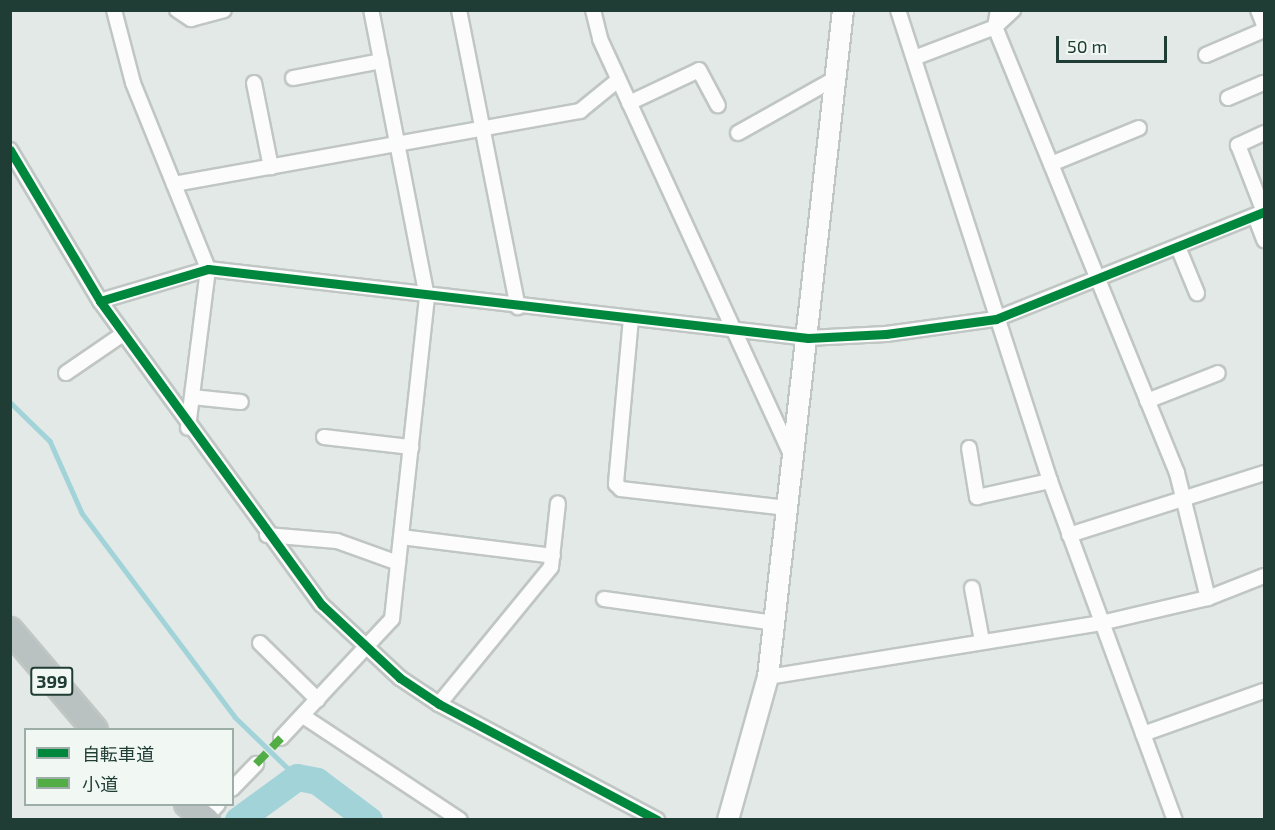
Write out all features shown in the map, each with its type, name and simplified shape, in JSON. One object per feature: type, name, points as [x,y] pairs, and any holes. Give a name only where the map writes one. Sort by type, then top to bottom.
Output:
[{"type":"highway","name":"399","points":[[10,630],[94,728]]},
{"type":"street","points":[[114,10],[133,83],[208,269],[188,428]]},
{"type":"street","points":[[177,10],[191,19],[224,10]]},
{"type":"street","points":[[281,738],[368,648],[392,619],[427,297],[371,10]]},
{"type":"street","points":[[459,10],[518,307]]},
{"type":"street","points":[[593,10],[618,80],[793,458]]},
{"type":"street","points":[[728,819],[768,677],[808,338],[843,10]]},
{"type":"street","points":[[898,10],[1050,481],[1175,819]]},
{"type":"street","points":[[998,10],[995,27],[1147,401],[1183,499],[1208,598]]},
{"type":"street","points":[[914,58],[995,27],[1013,10]]},
{"type":"street","points":[[1206,55],[1264,27],[1258,10]]},
{"type":"street","points":[[293,78],[381,61]]},
{"type":"street","points":[[629,103],[699,70],[718,105]]},
{"type":"street","points":[[738,133],[836,78]]},
{"type":"street","points":[[174,184],[580,111],[618,80]]},
{"type":"street","points":[[254,83],[271,167]]},
{"type":"street","points":[[1228,98],[1264,83]]},
{"type":"street","points":[[1051,164],[1139,128]]},
{"type":"street","points":[[1264,133],[1238,145],[1261,213],[1264,240]]},
{"type":"street","points":[[10,150],[100,301],[188,428],[322,605],[368,648],[439,704],[633,814],[657,819]]},
{"type":"street","points":[[100,301],[208,269],[427,297],[808,338],[996,319],[1261,213]]},
{"type":"street","points":[[1178,247],[1197,293]]},
{"type":"street","points":[[631,318],[616,484],[621,489],[787,508]]},
{"type":"street","points":[[66,373],[123,333]]},
{"type":"street","points":[[1147,401],[1218,373]]},
{"type":"street","points":[[192,396],[241,402]]},
{"type":"street","points":[[324,437],[411,447]]},
{"type":"street","points":[[969,448],[977,496],[1050,481]]},
{"type":"street","points":[[1069,535],[1264,473]]},
{"type":"street","points":[[439,704],[551,567],[558,503]]},
{"type":"street","points":[[267,535],[337,540],[398,562]]},
{"type":"street","points":[[401,537],[553,556]]},
{"type":"street","points":[[768,677],[1101,623],[1208,598],[1264,576]]},
{"type":"street","points":[[972,588],[982,641]]},
{"type":"street","points":[[604,599],[774,622]]},
{"type":"street","points":[[260,643],[318,700]]},
{"type":"street","points":[[1143,734],[1264,691]]},
{"type":"street","points":[[303,716],[460,819]]},
{"type":"street","points":[[234,787],[256,764]]},
{"type":"waterway","points":[[10,402],[50,441],[82,513],[235,717],[297,777]]},
{"type":"waterway","points":[[238,820],[297,777],[317,781],[369,820]]},
{"type":"marked path","points":[[256,764],[281,738]]},
{"type":"cycle path","points":[[10,150],[100,301],[322,605],[400,678],[439,704],[657,820]]},
{"type":"cycle path","points":[[100,301],[208,269],[808,338],[886,334],[996,319],[1264,212]]}]
